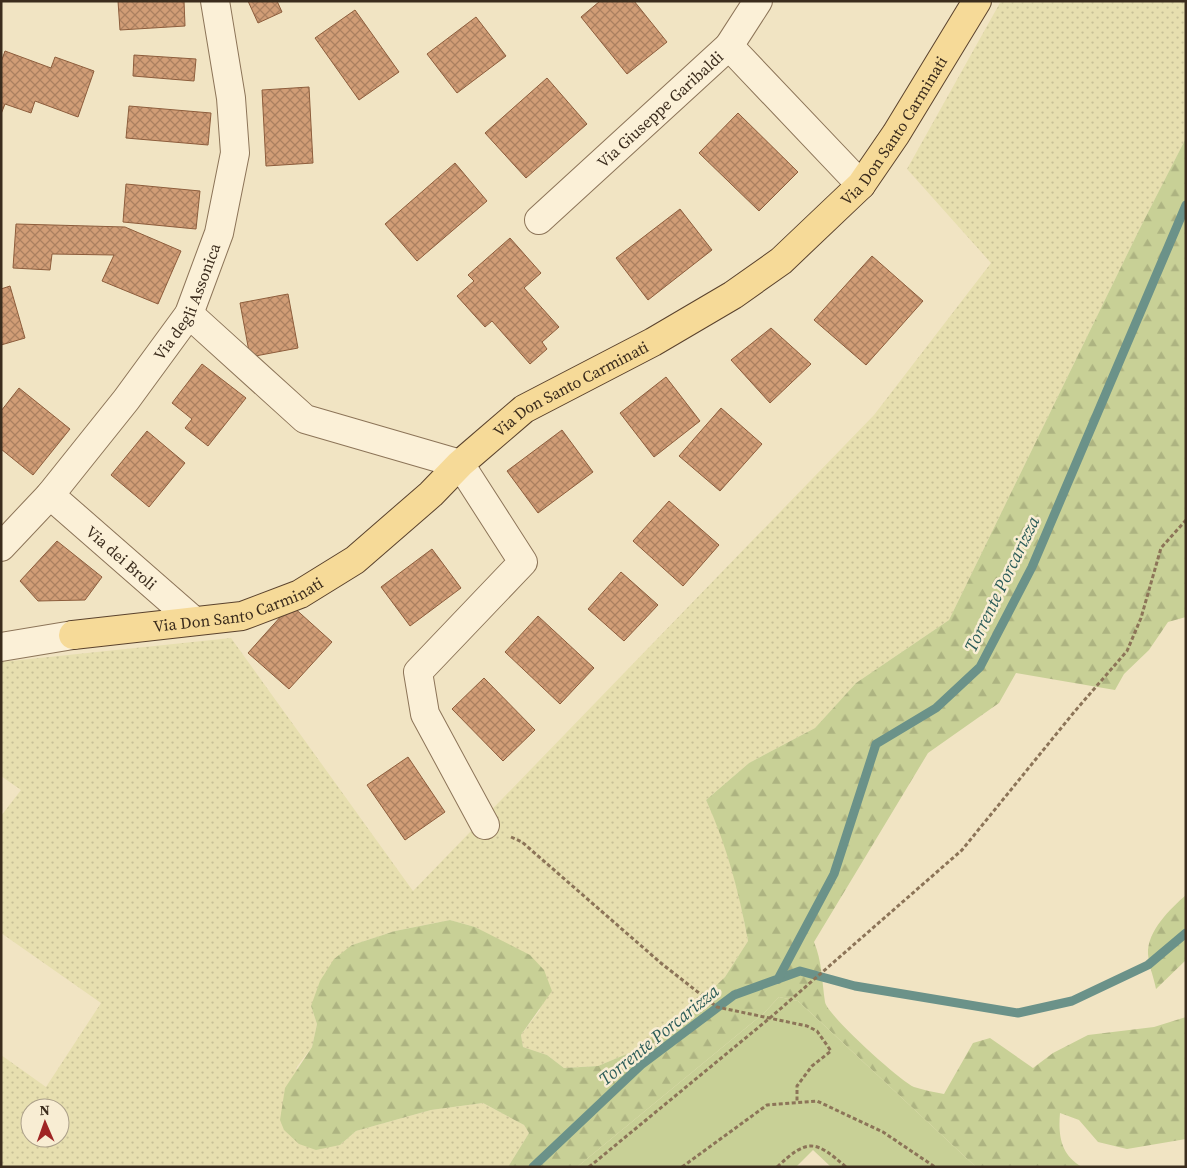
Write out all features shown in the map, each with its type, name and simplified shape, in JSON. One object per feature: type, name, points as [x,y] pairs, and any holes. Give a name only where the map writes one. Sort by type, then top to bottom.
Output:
[{"type":"main road","name":"Via Don Santo Carminati","points":[[73,635],[242,616],[300,594],[355,560],[431,494],[460,464],[524,409],[653,342],[734,295],[781,261],[861,185],[896,134],[976,1]]},
{"type":"street","name":"Via degli Assonica","points":[[1,548],[50,495],[126,400],[190,314],[219,234],[235,153],[231,98],[215,1]]},
{"type":"street","points":[[729,46],[758,1]]},
{"type":"street","name":"Via Giuseppe Garibaldi","points":[[539,220],[729,46],[861,185]]},
{"type":"street","points":[[190,314],[305,419],[460,464],[523,562],[418,672],[425,714],[485,825]]},
{"type":"street","name":"Via dei Broli","points":[[50,495],[193,620]]},
{"type":"street","name":"Via Don Santo Carminati","points":[[1,633],[73,635]]},
{"type":"street","name":"Via Don Santo Carminati","points":[[1,647],[73,635]]},
{"type":"path","points":[[588,1167],[771,1017],[962,850],[1075,711],[1127,651],[1140,618],[1161,548],[1186,520]]},
{"type":"path","points":[[485,825],[522,842],[662,964],[717,1007],[771,1017],[807,1026],[818,1031],[830,1051],[812,1066],[797,1086],[796,1103]]},
{"type":"path","points":[[682,1167],[767,1105],[817,1101],[883,1132],[935,1167]]},
{"type":"path","points":[[777,1167],[794,1151],[808,1145],[826,1150],[846,1167]]},
{"type":"shaded area","points":[[1001,1],[1186,1],[1186,138],[1139,230],[949,620],[856,683],[815,728],[749,763],[706,800],[722,835],[739,895],[748,941],[725,977],[696,1005],[629,1053],[598,1066],[564,1068],[547,1055],[523,1047],[521,1035],[540,1010],[500,941],[475,927],[450,920],[395,931],[352,945],[311,1006],[317,1024],[312,1047],[296,1068],[340,1145],[356,1131],[431,1110],[483,1103],[524,1125],[529,1133],[508,1167],[1,1167],[1,1055],[46,1087],[101,1003],[1,933],[1,816],[21,790],[1,776],[1,662],[231,638],[413,891],[874,415],[991,263],[907,169]]},
{"type":"green space","points":[[1186,138],[1186,617],[1168,622],[1149,650],[1124,674],[1115,690],[1016,673],[999,703],[928,753],[814,942],[820,964],[825,1002],[838,1020],[865,1047],[906,1082],[914,1087],[944,1094],[973,1043],[990,1038],[1033,1068],[1053,1053],[1088,1035],[1154,1027],[1186,1017],[1186,1139],[1127,1149],[1098,1142],[1079,1120],[1060,1113],[1062,1144],[1069,1157],[1082,1167],[976,1167],[798,1001],[779,997],[764,1013],[577,1167],[508,1167],[529,1133],[524,1125],[483,1103],[431,1110],[356,1131],[340,1145],[316,1150],[299,1144],[284,1130],[280,1120],[285,1088],[312,1047],[317,1024],[311,1006],[320,981],[334,959],[352,945],[395,931],[450,920],[475,927],[530,955],[544,970],[552,991],[521,1035],[523,1047],[547,1055],[564,1068],[598,1066],[629,1053],[696,1005],[725,977],[748,941],[732,869],[706,800],[749,763],[815,728],[856,683],[949,620],[1139,230]]},
{"type":"green space","points":[[1186,895],[1186,960],[1156,989],[1148,954],[1151,937],[1161,921]]},
{"type":"green space","points":[[779,997],[798,1001],[976,1167],[831,1167],[813,1150],[796,1167],[577,1167],[764,1013]]},
{"type":"building","points":[[118,1],[184,1],[185,26],[120,30]]},
{"type":"building","points":[[248,1],[277,1],[282,12],[258,23]]},
{"type":"building","points":[[600,1],[634,1],[667,42],[627,74],[581,17]]},
{"type":"building","points":[[355,10],[399,72],[359,100],[315,38]]},
{"type":"building","points":[[476,17],[506,56],[457,93],[427,54]]},
{"type":"building","points":[[5,51],[51,68],[55,57],[94,71],[78,117],[35,101],[31,113],[5,104],[1,114],[1,62]]},
{"type":"building","points":[[134,55],[196,59],[194,81],[133,76]]},
{"type":"building","points":[[547,78],[587,124],[526,178],[485,133]]},
{"type":"building","points":[[309,87],[313,163],[266,166],[262,90]]},
{"type":"building","points":[[129,106],[211,113],[208,145],[126,138]]},
{"type":"building","points":[[738,113],[798,172],[759,211],[699,153]]},
{"type":"building","points":[[455,163],[487,201],[417,261],[385,224]]},
{"type":"building","points":[[126,184],[200,191],[196,229],[123,222]]},
{"type":"building","points":[[680,209],[712,250],[648,300],[616,258]]},
{"type":"building","points":[[16,224],[125,227],[181,251],[158,304],[102,281],[114,255],[52,254],[50,270],[13,268]]},
{"type":"building","points":[[510,238],[541,273],[524,288],[559,327],[542,342],[547,349],[530,364],[492,321],[485,327],[457,296],[474,281],[468,275]]},
{"type":"building","points":[[872,256],[923,301],[866,365],[814,320]]},
{"type":"building","points":[[10,286],[25,338],[1,345],[1,289]]},
{"type":"building","points":[[288,294],[298,348],[250,357],[240,303]]},
{"type":"building","points":[[771,328],[811,364],[770,403],[731,360]]},
{"type":"building","points":[[202,364],[246,398],[208,446],[185,428],[192,419],[172,403]]},
{"type":"building","points":[[666,377],[700,421],[654,457],[620,413]]},
{"type":"building","points":[[19,388],[70,429],[33,475],[1,449],[1,411]]},
{"type":"building","points":[[721,408],[762,444],[720,491],[679,456]]},
{"type":"building","points":[[562,430],[593,472],[538,513],[507,471]]},
{"type":"building","points":[[147,431],[185,463],[149,507],[111,475]]},
{"type":"building","points":[[669,501],[719,545],[683,586],[633,541]]},
{"type":"building","points":[[57,541],[102,577],[85,600],[38,601],[20,581]]},
{"type":"building","points":[[432,549],[461,588],[410,626],[381,587]]},
{"type":"building","points":[[621,572],[658,605],[624,641],[588,609]]},
{"type":"building","points":[[291,605],[332,642],[289,689],[248,653]]},
{"type":"building","points":[[538,616],[594,668],[560,704],[505,652]]},
{"type":"building","points":[[484,678],[535,730],[503,761],[452,709]]},
{"type":"building","points":[[408,757],[445,812],[405,840],[367,785]]},
{"type":"waterway","name":"Torrente Porcarizza","points":[[533,1167],[641,1065],[734,995],[778,979],[834,874],[876,744],[936,708],[980,667],[1032,567],[1186,205]]},
{"type":"waterway","points":[[778,979],[800,971],[855,986],[1018,1013],[1072,1001],[1148,965],[1186,933]]}]
